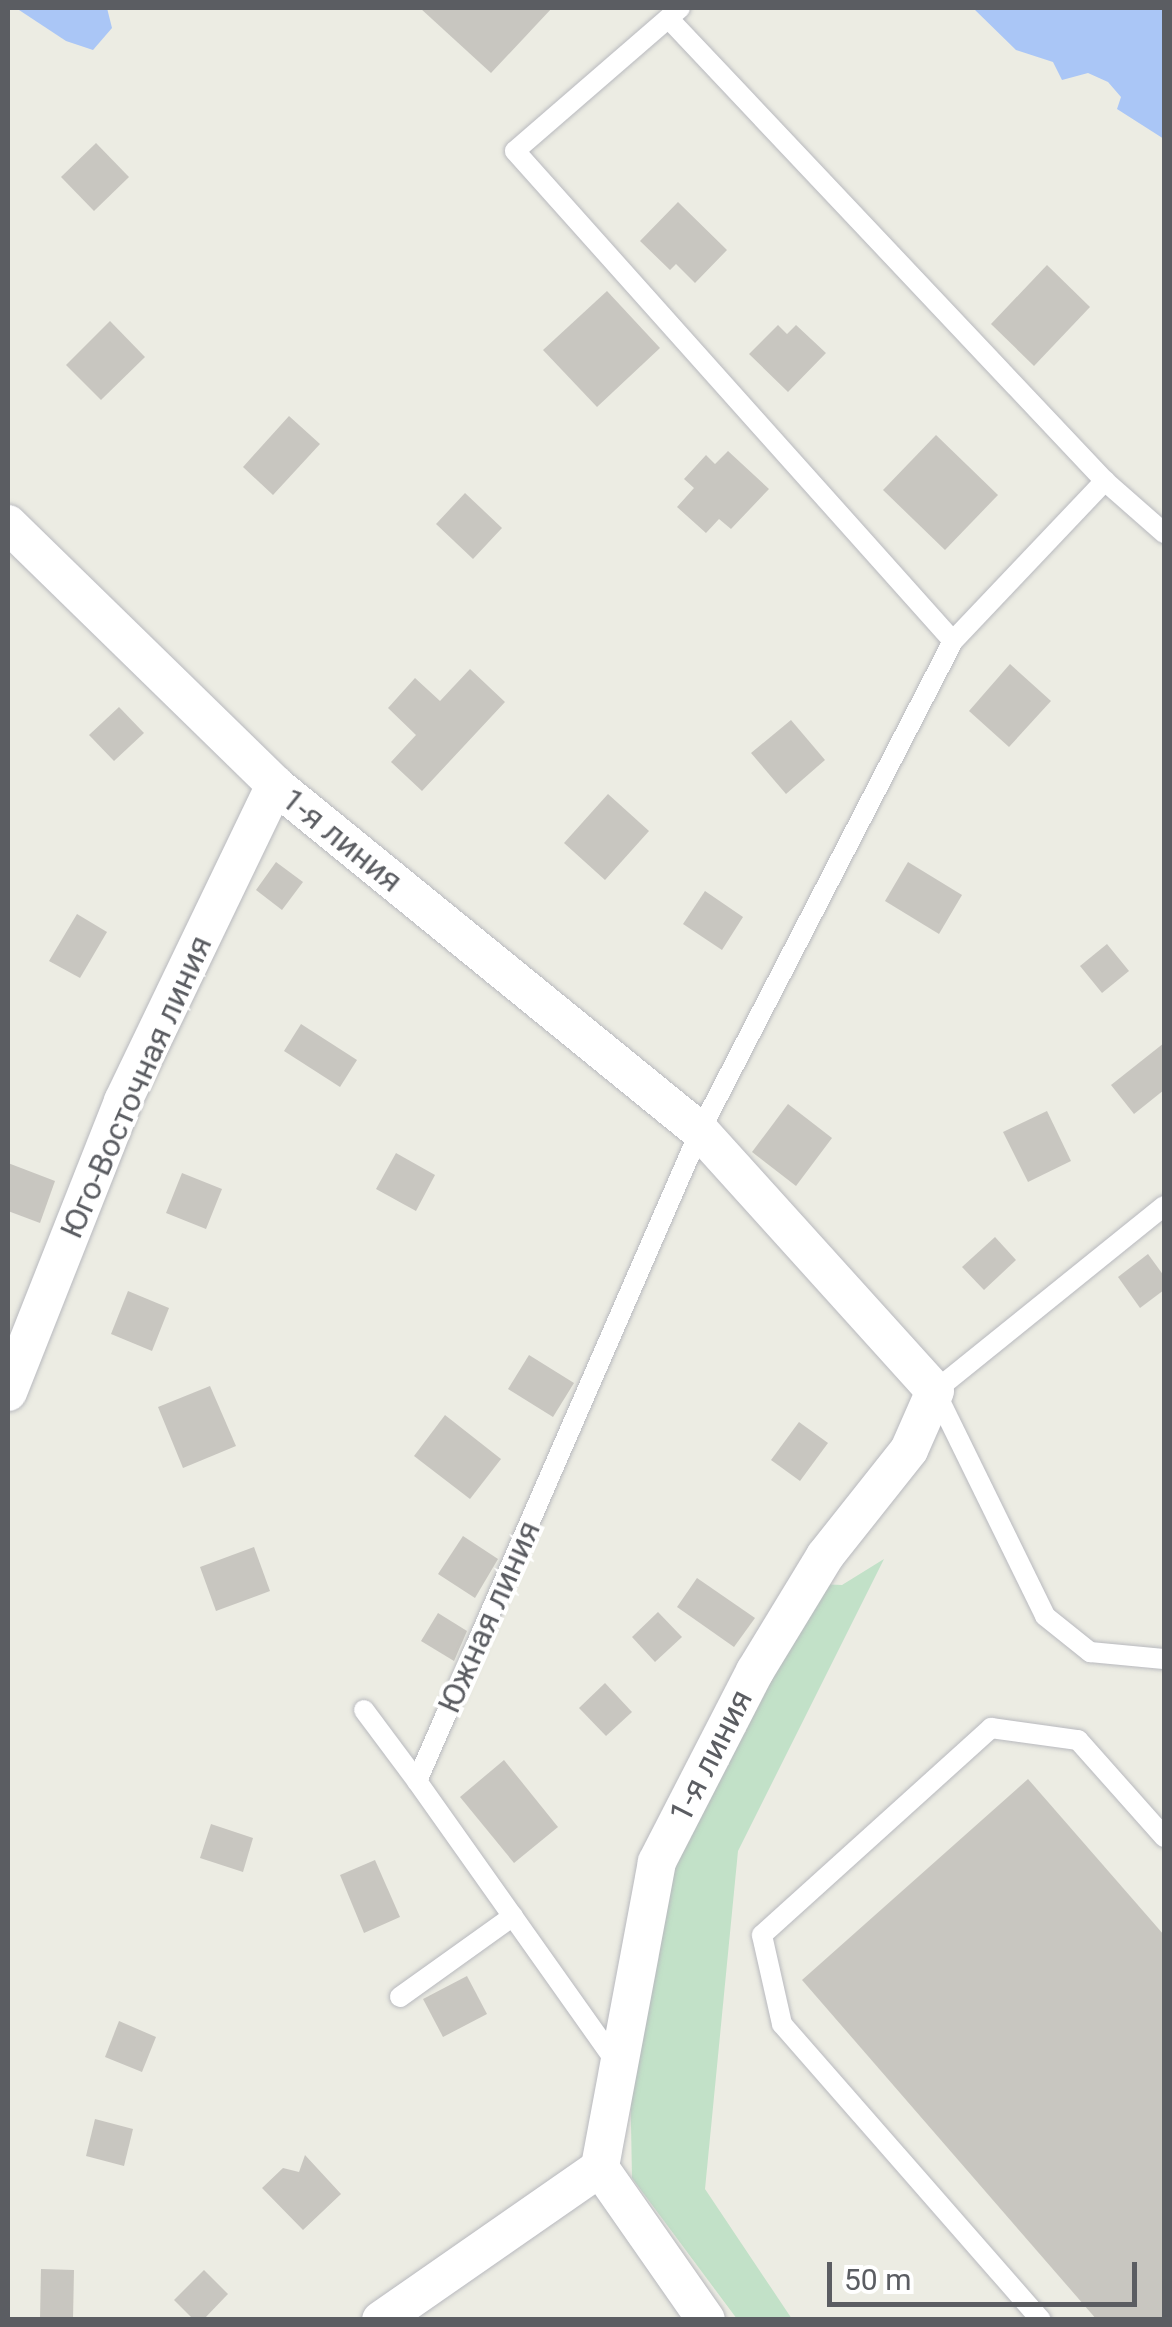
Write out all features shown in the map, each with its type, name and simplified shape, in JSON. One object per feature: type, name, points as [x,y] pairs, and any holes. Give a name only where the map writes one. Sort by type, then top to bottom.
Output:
[{"type":"street","name":"1-я линия","points":[[8,524],[274,786],[700,1132],[935,1390],[909,1450],[825,1556],[755,1671],[658,1862],[600,2168]]},
{"type":"street","name":"Юго-Восточная линия","points":[[8,1392],[123,1101],[274,786]]},
{"type":"street","points":[[381,2320],[600,2168],[706,2320]]},
{"type":"lane","points":[[953,641],[515,151],[674,13],[1105,480],[1164,533]]},
{"type":"lane","points":[[700,1132],[953,641],[1105,480]]},
{"type":"lane","name":"Южная линия","points":[[417,1781],[700,1132]]},
{"type":"lane","points":[[935,1390],[1164,1206]]},
{"type":"lane","name":"1-я линия","points":[[935,1390],[1046,1616],[1090,1652],[1164,1659]]},
{"type":"lane","points":[[364,1710],[620,2066]]},
{"type":"lane","points":[[1041,2320],[782,2024],[762,1934],[991,1728],[1078,1740],[1164,1837]]},
{"type":"lane","points":[[400,1997],[513,1916]]},
{"type":"green space","points":[[884,1559],[738,1851],[705,2189],[792,2319],[737,2319],[632,2178],[630,2070],[664,1866],[819,1584],[842,1585]]},
{"type":"water","points":[[16,8],[107,8],[112,28],[93,50],[66,41]]},
{"type":"water","points":[[973,8],[1164,8],[1164,139],[1117,109],[1121,97],[1108,82],[1088,73],[1062,80],[1053,62],[1016,50]]},
{"type":"building","points":[[420,8],[552,8],[491,73]]},
{"type":"building","points":[[96,143],[129,177],[94,211],[61,177]]},
{"type":"building","points":[[678,202],[727,250],[695,283],[676,264],[670,270],[640,241]]},
{"type":"building","points":[[1047,265],[1090,307],[1034,366],[991,324]]},
{"type":"building","points":[[607,291],[660,348],[597,407],[543,350]]},
{"type":"building","points":[[110,321],[145,357],[101,400],[66,365]]},
{"type":"building","points":[[778,325],[787,334],[796,325],[826,353],[788,392],[749,354]]},
{"type":"building","points":[[289,416],[320,444],[273,495],[243,467]]},
{"type":"building","points":[[936,435],[998,495],[945,550],[883,490]]},
{"type":"building","points":[[728,451],[769,489],[731,529],[719,519],[706,533],[677,507],[694,488],[684,479],[706,455],[715,464]]},
{"type":"building","points":[[465,493],[502,528],[473,559],[436,524]]},
{"type":"building","points":[[1010,664],[1051,701],[1009,747],[969,711]]},
{"type":"building","points":[[470,669],[505,702],[422,791],[391,762],[416,735],[388,708],[415,678],[440,701]]},
{"type":"building","points":[[119,707],[144,733],[114,761],[89,735]]},
{"type":"building","points":[[791,720],[825,760],[786,794],[751,753]]},
{"type":"building","points":[[608,794],[649,831],[605,880],[564,843]]},
{"type":"building","points":[[276,862],[303,882],[282,910],[256,890]]},
{"type":"building","points":[[908,862],[962,895],[939,934],[885,901]]},
{"type":"building","points":[[705,891],[743,917],[722,950],[683,924]]},
{"type":"building","points":[[77,914],[107,932],[80,978],[49,961]]},
{"type":"building","points":[[1107,944],[1129,971],[1102,993],[1080,966]]},
{"type":"building","points":[[301,1024],[357,1060],[340,1087],[284,1051]]},
{"type":"building","points":[[1164,1043],[1164,1090],[1134,1114],[1111,1085]]},
{"type":"building","points":[[788,1104],[832,1138],[796,1186],[752,1152]]},
{"type":"building","points":[[1047,1111],[1071,1161],[1028,1182],[1003,1132]]},
{"type":"building","points":[[396,1153],[435,1175],[416,1211],[376,1189]]},
{"type":"building","points":[[8,1163],[55,1181],[40,1223],[8,1211]]},
{"type":"building","points":[[182,1173],[222,1189],[206,1229],[166,1213]]},
{"type":"building","points":[[995,1237],[1016,1260],[984,1290],[962,1267]]},
{"type":"building","points":[[1148,1254],[1164,1276],[1164,1290],[1140,1308],[1118,1277]]},
{"type":"building","points":[[128,1291],[169,1308],[152,1351],[111,1334]]},
{"type":"building","points":[[529,1355],[574,1383],[553,1417],[508,1389]]},
{"type":"building","points":[[210,1386],[236,1446],[183,1468],[158,1407]]},
{"type":"building","points":[[445,1415],[501,1459],[470,1499],[414,1456]]},
{"type":"building","points":[[799,1422],[828,1443],[800,1481],[771,1460]]},
{"type":"building","points":[[463,1536],[498,1559],[475,1598],[438,1574]]},
{"type":"building","points":[[254,1547],[270,1591],[216,1611],[200,1567]]},
{"type":"building","points":[[697,1578],[755,1618],[734,1647],[677,1607]]},
{"type":"building","points":[[658,1612],[682,1637],[655,1662],[632,1637]]},
{"type":"building","points":[[438,1613],[467,1631],[454,1661],[421,1641]]},
{"type":"building","points":[[605,1683],[632,1712],[606,1736],[579,1708]]},
{"type":"building","points":[[504,1760],[558,1827],[514,1863],[460,1797]]},
{"type":"building","points":[[1028,1779],[1164,1935],[1164,2320],[1097,2320],[802,1980]]},
{"type":"building","points":[[211,1824],[253,1838],[243,1872],[200,1858]]},
{"type":"building","points":[[375,1860],[400,1917],[364,1933],[340,1875]]},
{"type":"building","points":[[467,1976],[487,2014],[443,2037],[423,1999]]},
{"type":"building","points":[[119,2021],[156,2037],[142,2072],[105,2057]]},
{"type":"building","points":[[95,2119],[133,2129],[124,2166],[86,2156]]},
{"type":"building","points":[[305,2155],[341,2194],[303,2230],[262,2188],[283,2168],[299,2172]]},
{"type":"building","points":[[41,2269],[74,2270],[73,2320],[40,2320]]},
{"type":"building","points":[[204,2270],[228,2294],[203,2320],[194,2320],[174,2300]]}]
